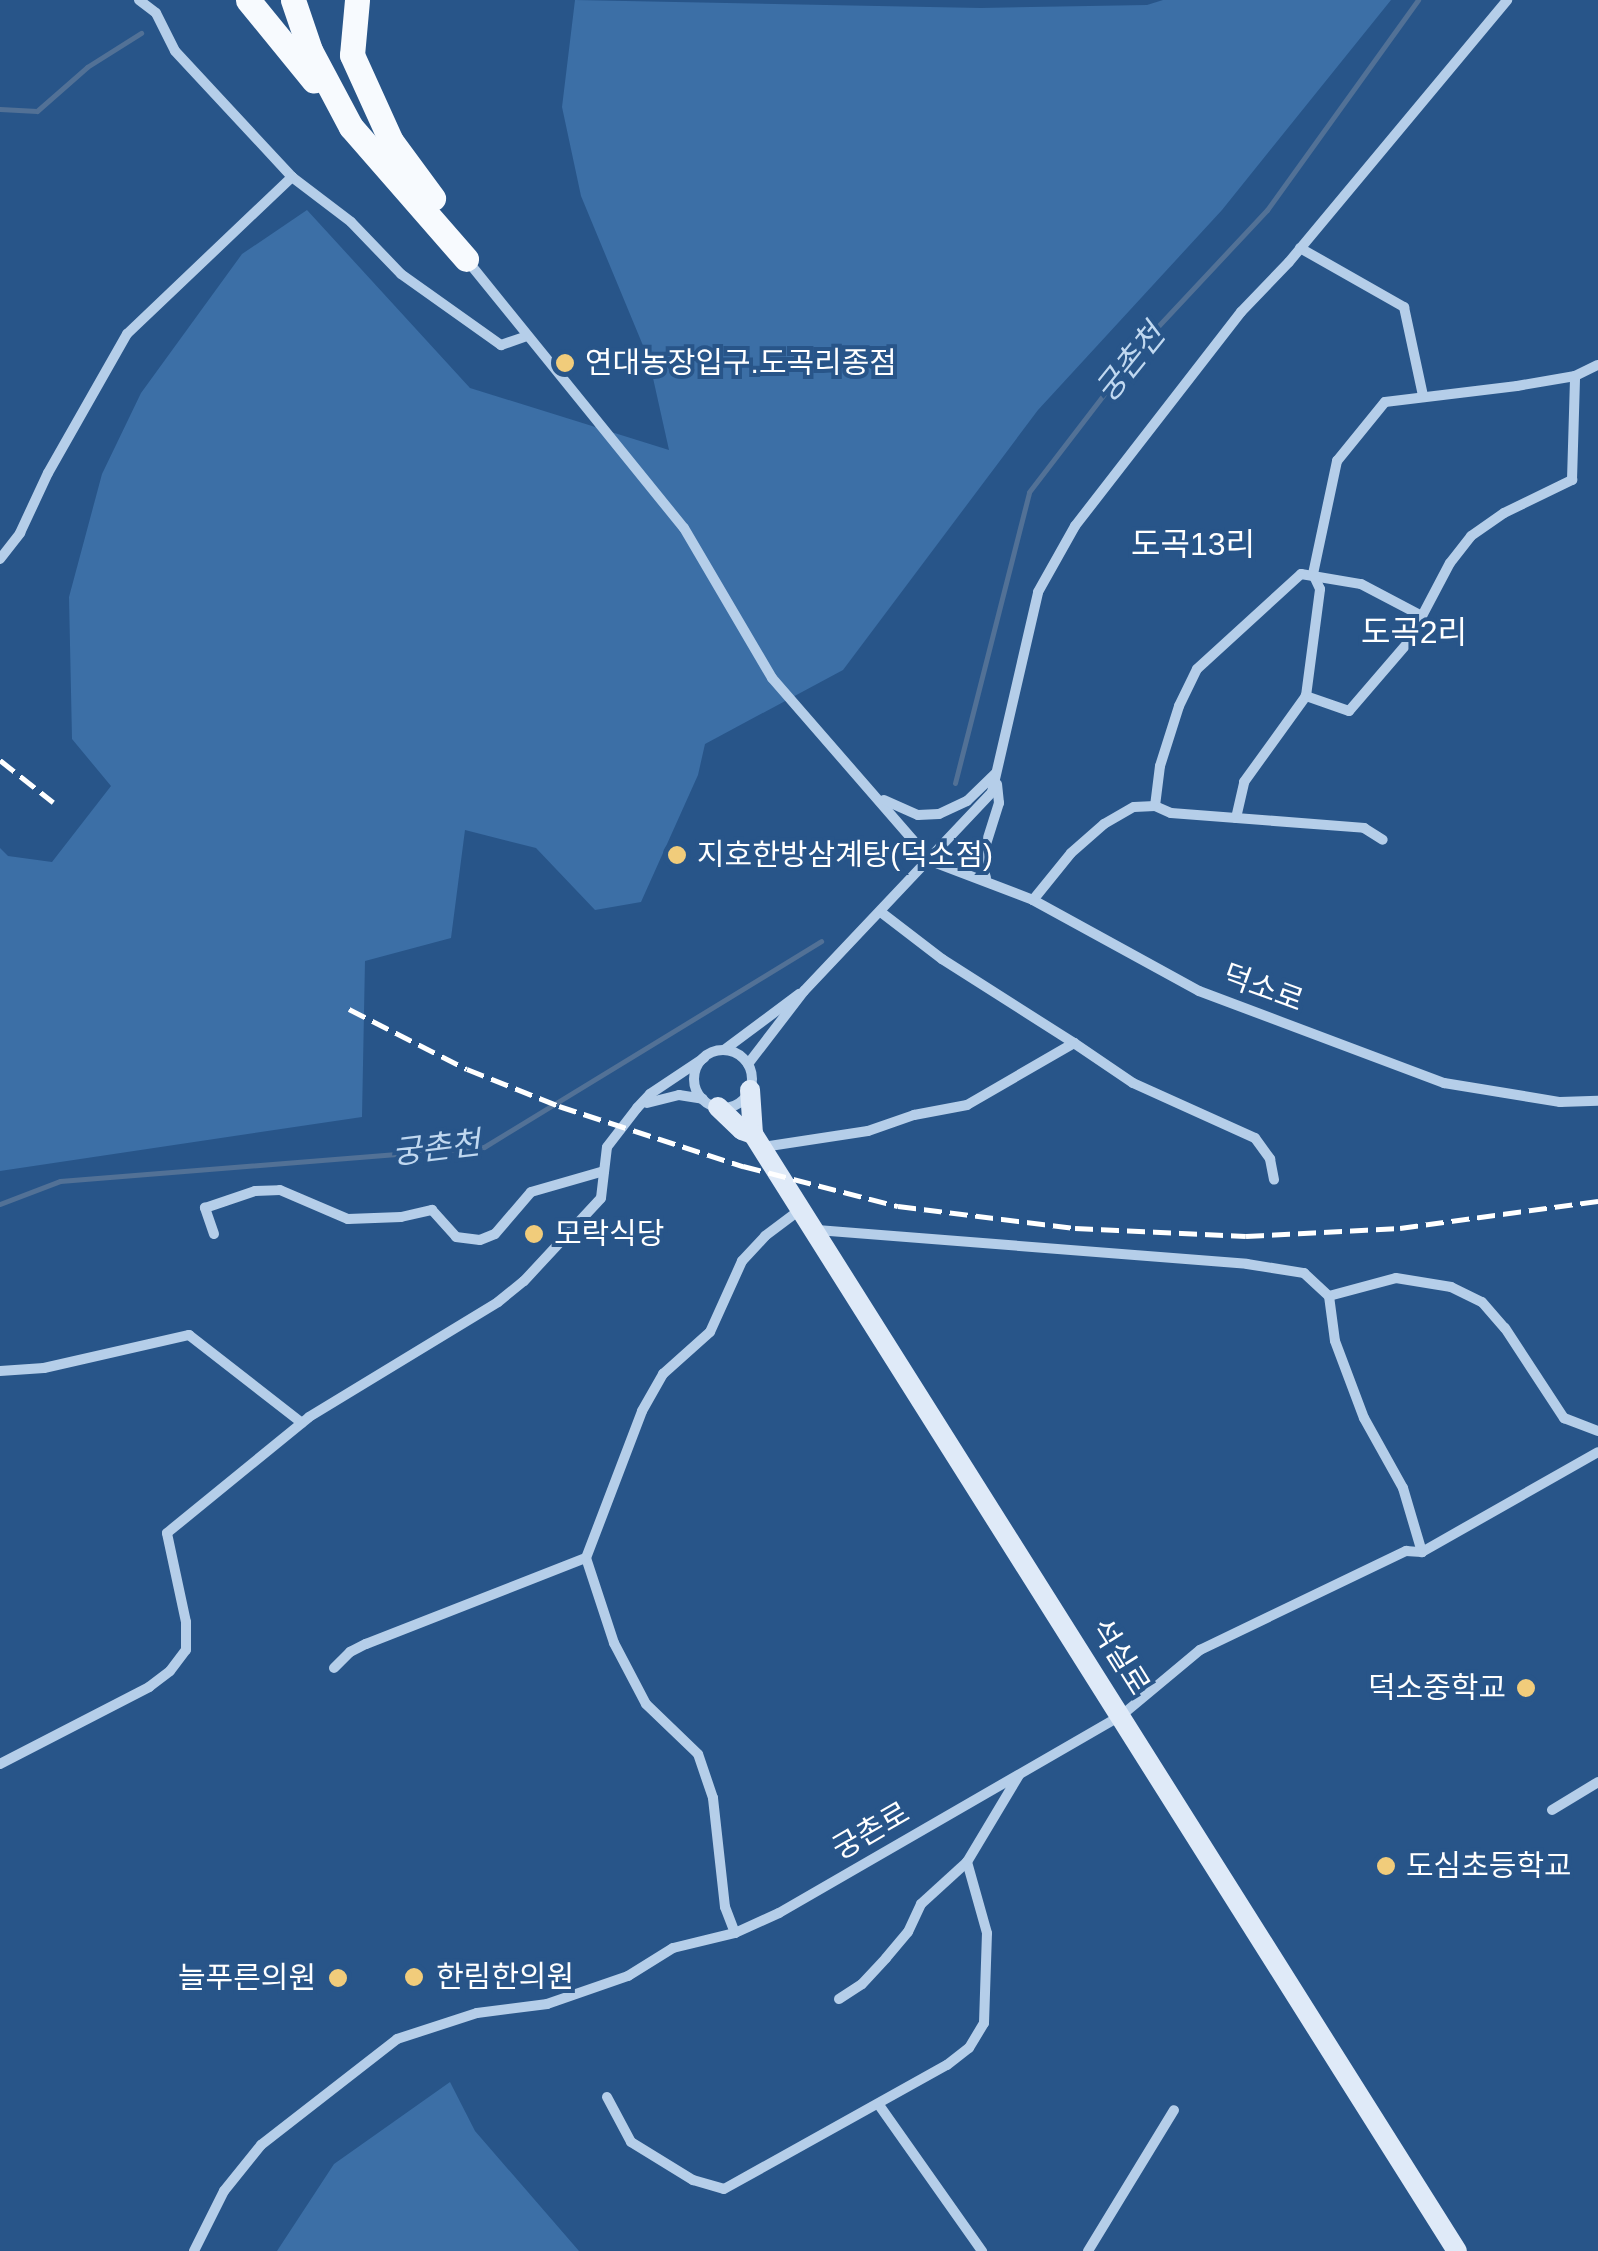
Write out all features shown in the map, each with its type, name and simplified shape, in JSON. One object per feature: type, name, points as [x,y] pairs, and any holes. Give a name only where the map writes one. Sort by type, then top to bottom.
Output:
[{"type":"main road","points":[[248,0],[466,260]]},
{"type":"main road","points":[[293,0],[310,50],[351,127]]},
{"type":"main road","points":[[358,0],[352,55],[391,141],[438,206],[466,260]]},
{"type":"street","points":[[139,0],[156,13],[175,51],[292,177],[328,202],[423,292],[444,301],[501,346],[526,336]]},
{"type":"street","points":[[724,1050],[748,1064],[804,991],[882,913],[992,792],[1038,592],[1075,526],[1241,312],[1300,248],[1507,0]]},
{"type":"street","points":[[0,559],[20,533],[48,473],[127,334],[292,177]]},
{"type":"street","points":[[1300,248],[1404,306],[1422,396]]},
{"type":"street","points":[[466,260],[684,528],[772,678],[931,861]]},
{"type":"street","points":[[1236,818],[1244,782],[1306,696],[1320,589],[1313,574],[1336,461],[1385,402],[1575,376],[1598,364]]},
{"type":"street","points":[[1306,696],[1348,711],[1411,639],[1450,563],[1471,536],[1504,512],[1572,480],[1575,376]]},
{"type":"street","points":[[1155,806],[1165,751],[1196,669],[1300,574],[1361,584],[1422,616]]},
{"type":"street","points":[[872,794],[918,815],[939,814],[966,801],[996,774]]},
{"type":"street","points":[[986,878],[981,860],[999,803],[996,774]]},
{"type":"street","points":[[1033,900],[1071,853],[1104,824],[1134,807],[1364,828],[1383,840]]},
{"type":"street","name":"덕소로","points":[[931,861],[986,878],[1033,900],[1199,991],[1444,1084],[1560,1102],[1598,1101]]},
{"type":"street","points":[[882,913],[942,959],[1132,1084],[1255,1138],[1270,1159],[1274,1180]]},
{"type":"street","points":[[0,1764],[149,1687],[170,1671],[186,1650],[186,1622],[167,1533],[302,1422],[498,1302],[524,1281],[601,1198],[608,1147],[650,1094],[704,1058],[724,1050],[804,991]]},
{"type":"street","points":[[704,1058],[695,1073],[710,1103],[758,1140],[868,1131],[967,1105],[1074,1043]]},
{"type":"street","name":"석실로","points":[[748,1064],[758,1140],[1457,2251]]},
{"type":"street","points":[[637,1108],[657,1097],[737,1104],[750,1090]]},
{"type":"street","points":[[214,1234],[205,1208],[254,1191],[280,1190],[348,1219],[401,1217],[432,1210],[456,1237],[480,1240],[495,1234],[530,1192],[604,1171]]},
{"type":"street","points":[[735,1933],[724,1907],[713,1798],[698,1754],[646,1704],[608,1626],[586,1558],[642,1411],[663,1374],[710,1332],[742,1261],[765,1236],[802,1208]]},
{"type":"street","points":[[816,1230],[1247,1264],[1304,1273],[1329,1296],[1335,1342],[1364,1418],[1403,1488],[1422,1552]]},
{"type":"street","points":[[1329,1296],[1396,1278],[1451,1287],[1466,1294],[1482,1302],[1506,1328],[1564,1418],[1598,1430]]},
{"type":"street","points":[[0,1372],[44,1368],[189,1335],[302,1422]]},
{"type":"street","name":"궁촌로","points":[[194,2251],[224,2191],[261,2145],[397,2039],[477,2013],[547,2004],[628,1976],[673,1948],[735,1933],[779,1913],[1122,1715],[1200,1650],[1406,1551],[1422,1552],[1598,1452]]},
{"type":"street","points":[[334,1668],[350,1652],[366,1644],[586,1558]]},
{"type":"street","points":[[838,1999],[862,1984],[908,1932],[921,1904],[967,1862],[1020,1774]]},
{"type":"street","points":[[1552,1810],[1598,1782]]},
{"type":"street","points":[[607,2096],[631,2142],[693,2180],[724,2189],[958,2057],[979,2036],[984,2024],[987,1933],[967,1862]]},
{"type":"street","points":[[878,2105],[982,2251]]},
{"type":"street","points":[[1088,2251],[1174,2110]]},
{"type":"shaded area","points":[[575,0],[981,8],[1147,5],[1163,0],[1391,0],[1222,210],[1038,410],[843,670],[705,744],[698,775],[641,902],[595,910],[536,848],[465,830],[451,938],[365,961],[362,1117],[0,1171],[0,848],[8,856],[52,862],[111,786],[72,739],[69,597],[102,474],[141,393],[242,254],[307,210],[470,388],[669,450],[649,360],[581,196],[562,107]]},
{"type":"shaded area","points":[[450,2082],[475,2131],[579,2251],[277,2251],[334,2164]]},
{"type":"waterway","name":"궁촌천","points":[[955,783],[1029,492],[1148,337],[1267,210],[1418,0]]},
{"type":"waterway","points":[[0,109],[37,111],[87,67],[141,33]]},
{"type":"waterway","name":"궁촌천","points":[[0,1204],[60,1181],[484,1147],[821,941]]},
{"type":"railway","points":[[0,760],[53,802]]},
{"type":"railway","points":[[349,1009],[467,1069],[559,1106],[743,1166],[898,1206],[1075,1228],[1246,1236],[1400,1228],[1598,1201]]},
{"type":"place","name":"연대농장입구.도곡리종점","points":[[565,363]]},
{"type":"place","name":"지호한방삼계탕(덕소점)","points":[[677,855]]},
{"type":"place","name":"모락식당","points":[[534,1234]]},
{"type":"place","name":"덕소중학교","points":[[1526,1688]]},
{"type":"place","name":"도심초등학교","points":[[1386,1866]]},
{"type":"place","name":"한림한의원","points":[[414,1977]]},
{"type":"place","name":"늘푸른의원","points":[[338,1978]]},
{"type":"district","name":"도곡13리","points":[[1193,544]]},
{"type":"district","name":"도곡2리","points":[[1414,632]]}]
